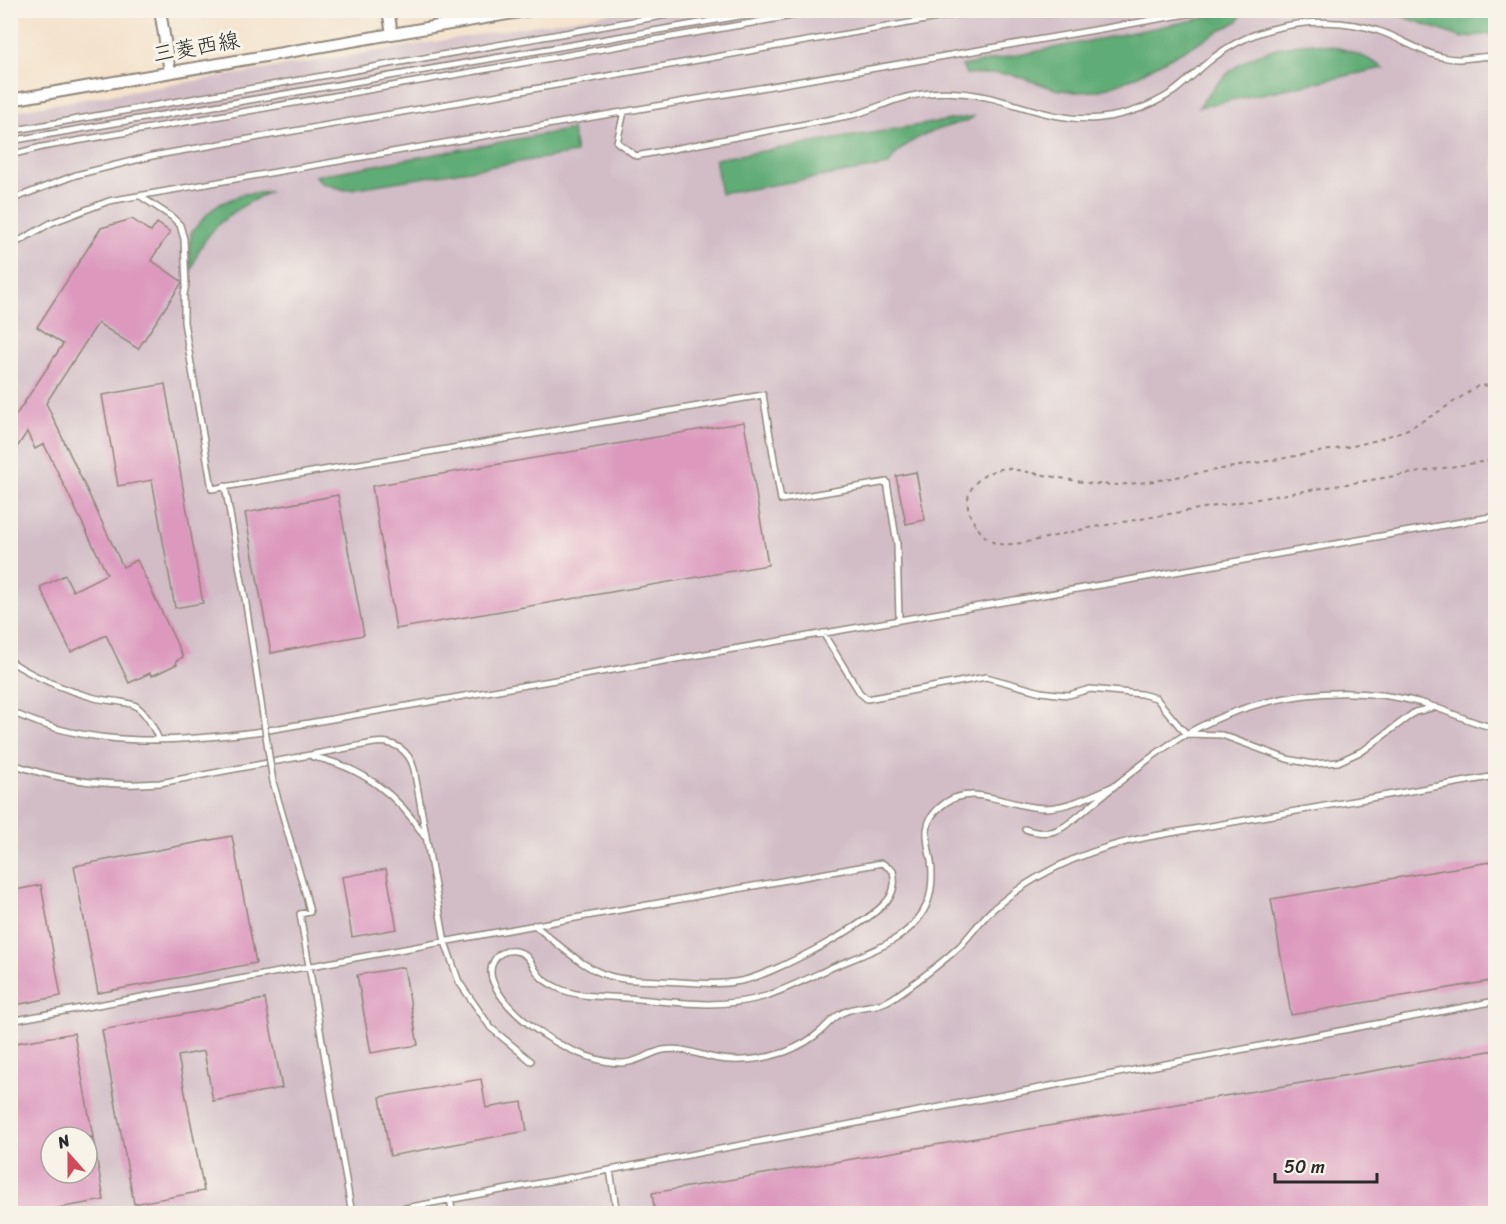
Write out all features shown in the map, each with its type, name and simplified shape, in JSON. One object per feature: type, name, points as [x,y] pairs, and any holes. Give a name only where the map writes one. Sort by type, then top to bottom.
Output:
[{"type":"street","points":[[160,10],[170,72]]},
{"type":"street","points":[[388,10],[392,34]]},
{"type":"street","name":"三菱西線","points":[[10,100],[392,34],[472,16],[531,10]]},
{"type":"lane","points":[[10,131],[696,10]]},
{"type":"lane","points":[[10,141],[775,10]]},
{"type":"lane","points":[[10,155],[54,144],[826,10]]},
{"type":"lane","points":[[10,200],[76,175],[152,156],[983,10]]},
{"type":"lane","points":[[10,246],[70,214],[109,201],[1210,10]]},
{"type":"lane","points":[[624,112],[617,142],[636,156],[853,115],[899,99],[929,93],[959,93],[990,97],[1039,113],[1060,117],[1102,118],[1134,111],[1163,98],[1216,56],[1250,37],[1280,27],[1311,23],[1350,25],[1378,31],[1422,51],[1450,59],[1467,60],[1496,56]]},
{"type":"lane","points":[[140,196],[172,217],[180,225],[184,239],[186,285],[184,322],[212,489],[763,394],[781,500],[887,482],[897,544],[899,619]]},
{"type":"lane","points":[[225,486],[246,604],[273,782],[310,912],[300,914],[352,1214]]},
{"type":"lane","points":[[10,711],[44,725],[92,737],[126,740],[222,736],[284,728],[1496,516]]},
{"type":"lane","points":[[823,633],[860,693],[867,699],[986,677],[1057,694],[1069,695],[1090,689],[1141,694],[1156,698],[1187,734],[1222,735],[1287,759],[1313,764],[1338,762],[1364,750],[1415,712],[1436,707]]},
{"type":"lane","points":[[10,661],[64,688],[99,699],[134,704],[144,714],[159,740]]},
{"type":"lane","points":[[1025,829],[1039,833],[1060,829],[1160,751],[1187,734],[1217,719],[1280,699],[1345,693],[1384,696],[1436,707],[1496,729]]},
{"type":"lane","points":[[10,763],[57,778],[125,785],[160,783],[380,742],[402,749],[410,758],[414,769],[445,942],[459,982],[491,1028],[531,1060]]},
{"type":"lane","points":[[308,756],[337,763],[377,784],[410,815],[426,840]]},
{"type":"lane","points":[[1118,783],[1069,804],[1046,808],[1025,807],[982,795],[967,795],[941,806],[931,816],[926,831],[931,861],[930,897],[918,920],[889,943],[766,996],[745,1002],[712,1005],[574,993],[548,982],[539,975],[528,957],[513,951],[494,959],[490,968],[491,977],[504,999],[527,1022],[556,1041],[595,1058],[626,1063],[656,1052],[676,1049],[724,1059],[768,1056],[804,1043],[846,1011],[857,1007],[879,1005],[892,998],[955,950],[982,919],[1008,897],[1051,869],[1082,855],[1115,844],[1148,837],[1496,776]]},
{"type":"lane","points":[[10,1022],[309,966],[882,863],[893,871],[895,879],[894,889],[883,905],[859,924],[773,971],[741,981],[720,984],[619,978],[600,974],[534,926]]},
{"type":"lane","points":[[373,1214],[1496,1001]]},
{"type":"lane","points":[[610,1170],[617,1214]]},
{"type":"lane","points":[[450,1199],[453,1214]]},
{"type":"path","points":[[1496,385],[1478,386],[1417,424],[1377,440],[1148,482],[1117,485],[1093,484],[1006,468],[993,470],[982,476],[970,491],[966,507],[984,536],[995,543],[1012,545],[1095,527],[1487,461],[1496,457]]},
{"type":"shaded area","points":[[623,11],[1495,11],[1495,1213],[11,1214],[11,111]]},
{"type":"green space","points":[[1239,11],[1241,16],[1238,21],[1129,80],[1097,91],[1076,92],[1055,89],[1010,74],[966,74],[962,66]]},
{"type":"green space","points":[[1388,11],[1495,11],[1495,33],[1462,38]]},
{"type":"green space","points":[[1312,43],[1350,51],[1384,68],[1199,107],[1222,79],[1247,60],[1276,48]]},
{"type":"green space","points":[[974,116],[967,121],[916,139],[900,150],[889,165],[721,194],[715,159]]},
{"type":"green space","points":[[572,129],[576,153],[345,190],[322,183],[315,176]]},
{"type":"green space","points":[[270,192],[232,213],[212,231],[197,255],[192,269],[189,269],[191,233],[208,213],[220,204],[243,194]]},
{"type":"building","points":[[132,219],[151,232],[157,223],[170,232],[151,260],[181,281],[181,284],[138,349],[98,323],[46,403],[123,567],[137,560],[183,657],[176,661],[177,664],[152,676],[150,673],[129,683],[106,635],[71,652],[40,587],[65,575],[73,591],[107,574],[44,444],[35,449],[27,432],[10,458],[10,424],[63,344],[37,327],[101,228]]},
{"type":"building","points":[[165,384],[203,603],[175,608],[152,480],[118,486],[102,395]]},
{"type":"building","points":[[744,422],[768,565],[396,629],[372,486]]},
{"type":"building","points":[[916,472],[925,520],[906,524],[896,476]]},
{"type":"building","points":[[338,495],[364,635],[271,653],[245,513]]},
{"type":"building","points":[[232,836],[256,963],[98,993],[74,866]]},
{"type":"building","points":[[1496,861],[1496,980],[1291,1015],[1271,899]]},
{"type":"building","points":[[386,869],[397,929],[352,937],[342,877]]},
{"type":"building","points":[[41,885],[61,996],[10,1006],[10,891]]},
{"type":"building","points":[[404,967],[418,1045],[371,1053],[357,975]]},
{"type":"building","points":[[265,999],[282,1088],[213,1101],[204,1051],[178,1056],[204,1191],[134,1204],[102,1030]]},
{"type":"building","points":[[74,1033],[91,1125],[39,1125],[39,1185],[99,1185],[99,1172],[104,1200],[25,1214],[10,1214],[10,1044]]},
{"type":"building","points":[[1496,1050],[1496,1214],[655,1214],[652,1193]]},
{"type":"building","points":[[481,1079],[486,1108],[522,1102],[527,1131],[390,1156],[380,1097]]}]
